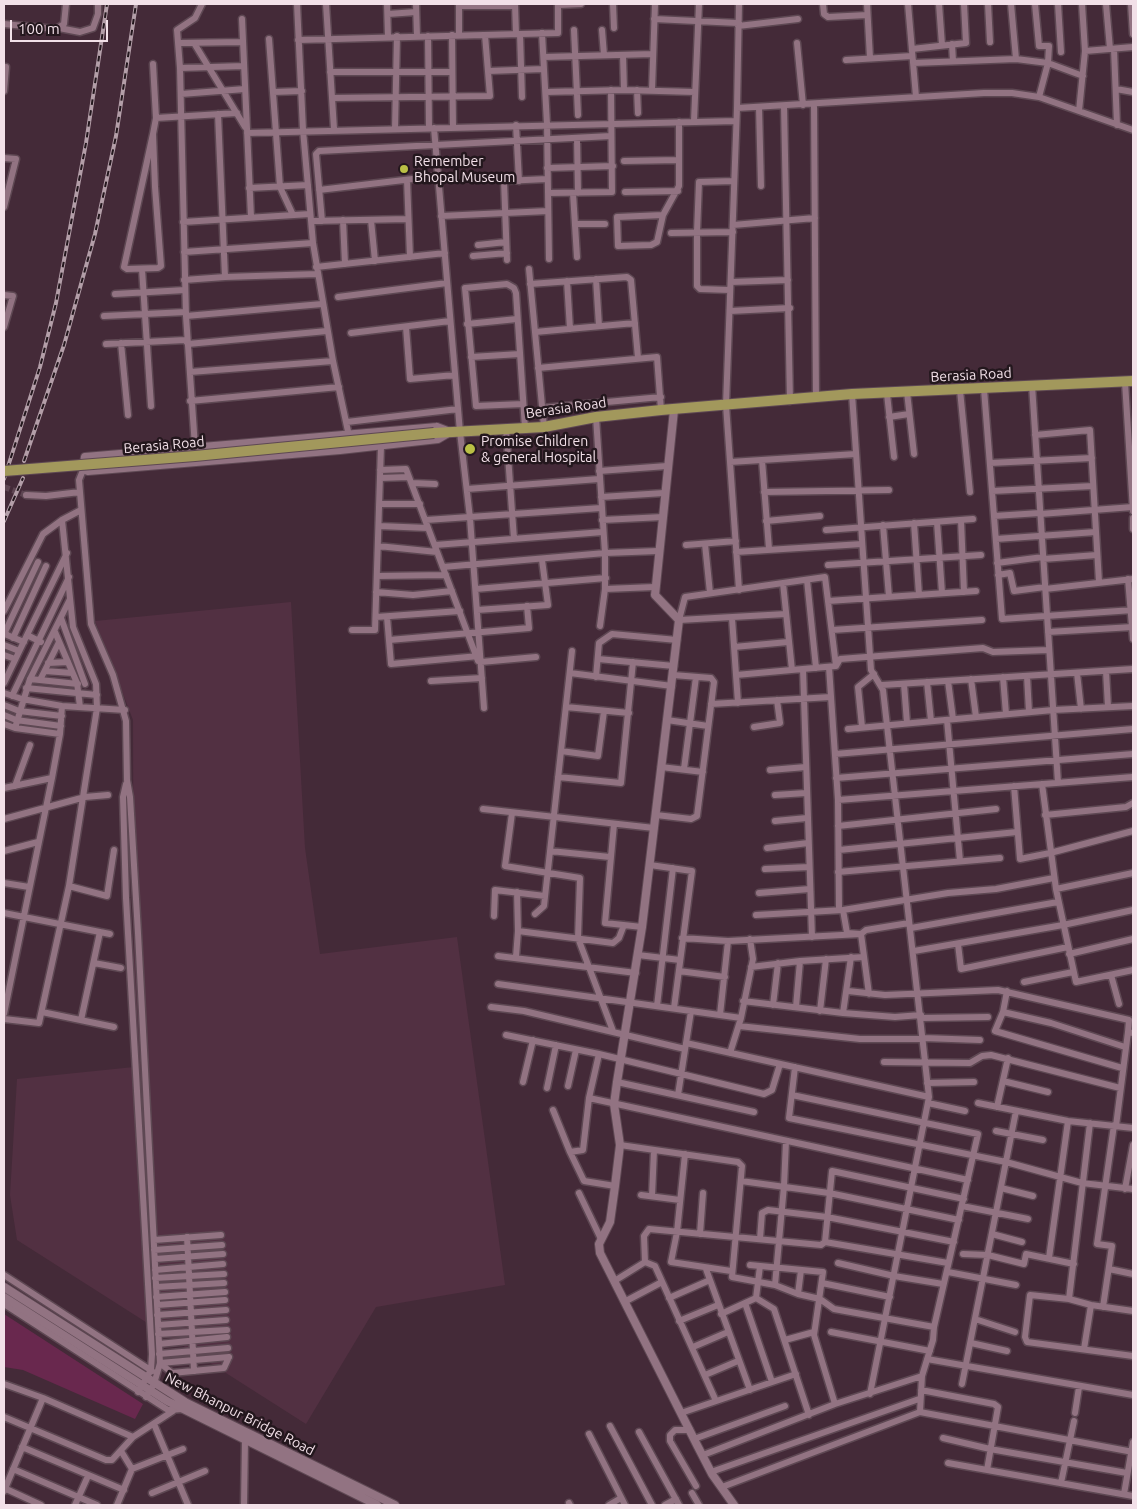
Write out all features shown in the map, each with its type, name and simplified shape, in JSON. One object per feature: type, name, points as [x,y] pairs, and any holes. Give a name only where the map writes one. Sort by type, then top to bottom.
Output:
[{"type":"main road","name":"Berasia Road","points":[[4,471],[455,432],[544,427],[596,417],[661,410],[790,401],[852,394],[887,394],[1129,381]]},
{"type":"street","points":[[59,28],[64,24],[66,4]]},
{"type":"street","points":[[4,24],[59,28],[80,32],[93,28],[98,14],[98,4]]},
{"type":"street","points":[[195,447],[190,401],[184,280],[178,28],[195,18],[202,4]]},
{"type":"street","points":[[297,4],[303,130],[316,271],[349,436]]},
{"type":"street","points":[[326,4],[334,129]]},
{"type":"street","points":[[387,4],[388,36]]},
{"type":"street","points":[[416,4],[417,36]]},
{"type":"street","points":[[298,40],[388,36],[558,33],[558,4],[581,4]]},
{"type":"street","points":[[613,4],[614,28]]},
{"type":"street","points":[[652,90],[655,4]]},
{"type":"street","points":[[694,121],[699,4]]},
{"type":"street","points":[[739,4],[726,405],[739,590]]},
{"type":"street","points":[[822,4],[824,14],[828,17],[868,15]]},
{"type":"street","points":[[867,4],[870,58]]},
{"type":"street","points":[[908,4],[916,97]]},
{"type":"street","points":[[939,4],[942,45]]},
{"type":"street","points":[[846,60],[966,43],[964,4]]},
{"type":"street","points":[[988,4],[990,42]]},
{"type":"street","points":[[1011,4],[1016,58]]},
{"type":"street","points":[[1035,4],[1038,46],[1049,46],[1048,64],[1039,97]]},
{"type":"street","points":[[1058,4],[1061,52]]},
{"type":"street","points":[[1079,112],[1085,51],[1082,4]]},
{"type":"street","points":[[1106,4],[1116,90],[1117,125]]},
{"type":"street","points":[[1131,4],[1133,34]]},
{"type":"street","points":[[459,35],[459,5],[515,5],[522,97]]},
{"type":"street","points":[[388,14],[416,12]]},
{"type":"street","points":[[242,19],[251,217]]},
{"type":"street","points":[[654,19],[738,25],[798,19]]},
{"type":"street","points":[[574,30],[578,116]]},
{"type":"street","points":[[602,30],[604,55]]},
{"type":"street","points":[[542,33],[546,92],[550,259]]},
{"type":"street","points":[[332,98],[490,96],[485,34]]},
{"type":"street","points":[[452,35],[453,127]]},
{"type":"street","points":[[394,129],[397,36]]},
{"type":"street","points":[[428,36],[428,97],[442,216],[458,409],[455,432],[467,489],[484,708]]},
{"type":"street","points":[[269,39],[280,187],[294,215]]},
{"type":"street","points":[[178,43],[243,42]]},
{"type":"street","points":[[194,43],[246,130]]},
{"type":"street","points":[[797,43],[803,105]]},
{"type":"street","points":[[952,44],[953,61]]},
{"type":"street","points":[[1085,51],[1133,47]]},
{"type":"street","points":[[544,57],[653,54]]},
{"type":"street","points":[[623,55],[624,90]]},
{"type":"street","points":[[913,63],[1016,58],[1048,64],[1083,76]]},
{"type":"street","points":[[153,64],[156,118],[154,134],[124,267],[142,269],[161,266],[154,134]]},
{"type":"street","points":[[180,68],[244,66]]},
{"type":"street","points":[[4,91],[7,67]]},
{"type":"street","points":[[488,71],[544,69]]},
{"type":"street","points":[[330,72],[452,72]]},
{"type":"street","points":[[181,94],[245,89]]},
{"type":"street","points":[[548,193],[612,192],[613,166],[610,90]]},
{"type":"street","points":[[637,90],[638,114]]},
{"type":"street","points":[[546,92],[652,90],[695,92]]},
{"type":"street","points":[[1116,90],[1133,92]]},
{"type":"street","points":[[273,92],[302,91]]},
{"type":"street","points":[[737,108],[984,93],[1039,97],[1133,130]]},
{"type":"street","points":[[814,104],[816,398]]},
{"type":"street","points":[[784,106],[790,308],[790,401]]},
{"type":"street","points":[[760,107],[761,186]]},
{"type":"street","points":[[156,118],[237,113]]},
{"type":"street","points":[[218,114],[222,248],[225,277]]},
{"type":"street","points":[[246,130],[394,129],[736,121]]},
{"type":"street","points":[[663,215],[617,217],[618,246],[654,245],[657,242],[663,215],[678,191],[679,122]]},
{"type":"street","points":[[516,125],[519,181]]},
{"type":"street","points":[[322,220],[316,154],[319,151],[611,136]]},
{"type":"street","points":[[577,138],[578,166],[575,224],[577,257]]},
{"type":"street","points":[[4,158],[16,160],[4,207]]},
{"type":"street","points":[[624,161],[679,160]]},
{"type":"street","points":[[547,168],[613,166]]},
{"type":"street","points":[[318,190],[438,176]]},
{"type":"street","points":[[473,256],[507,257],[504,181],[547,179]]},
{"type":"street","points":[[407,180],[410,257]]},
{"type":"street","points":[[730,290],[700,288],[698,286],[696,232],[699,182],[734,182]]},
{"type":"street","points":[[250,188],[308,185]]},
{"type":"street","points":[[625,192],[678,191]]},
{"type":"street","points":[[442,216],[548,212]]},
{"type":"street","points":[[183,222],[294,215],[322,220],[408,219]]},
{"type":"street","points":[[733,224],[815,218]]},
{"type":"street","points":[[343,220],[346,264]]},
{"type":"street","points":[[372,220],[375,261]]},
{"type":"street","points":[[575,224],[605,224]]},
{"type":"street","points":[[671,234],[733,232]]},
{"type":"street","points":[[478,244],[506,242]]},
{"type":"street","points":[[184,252],[313,243]]},
{"type":"street","points":[[184,280],[316,271],[346,264],[445,253]]},
{"type":"street","points":[[142,269],[151,406]]},
{"type":"street","points":[[529,269],[544,427]]},
{"type":"street","points":[[530,284],[627,277],[632,280],[638,358]]},
{"type":"street","points":[[596,279],[600,326]]},
{"type":"street","points":[[731,282],[788,280]]},
{"type":"street","points":[[567,281],[570,328]]},
{"type":"street","points":[[338,297],[447,283]]},
{"type":"street","points":[[523,404],[476,406],[464,291],[467,287],[511,285],[516,293],[525,428]]},
{"type":"street","points":[[115,294],[185,290]]},
{"type":"street","points":[[4,295],[13,296],[4,327]]},
{"type":"street","points":[[104,316],[146,313],[186,314],[322,304]]},
{"type":"street","points":[[730,311],[790,308]]},
{"type":"street","points":[[468,324],[518,319]]},
{"type":"street","points":[[351,333],[450,322]]},
{"type":"street","points":[[535,332],[635,323]]},
{"type":"street","points":[[406,327],[410,379],[455,375]]},
{"type":"street","points":[[106,344],[185,340],[188,344],[327,331]]},
{"type":"street","points":[[121,343],[128,415]]},
{"type":"street","points":[[471,357],[520,354]]},
{"type":"street","points":[[538,368],[658,357],[661,410]]},
{"type":"street","points":[[190,372],[333,361]]},
{"type":"street","points":[[1129,381],[1133,511]]},
{"type":"street","points":[[1032,385],[1058,783]]},
{"type":"street","points":[[190,401],[339,387]]},
{"type":"street","points":[[984,389],[1002,619],[1132,610]]},
{"type":"street","points":[[960,390],[970,492]]},
{"type":"street","points":[[908,392],[914,454]]},
{"type":"street","points":[[852,394],[871,670],[882,685],[888,725],[902,866],[919,993],[929,1100],[870,1394]]},
{"type":"street","points":[[887,394],[894,457]]},
{"type":"street","points":[[542,408],[661,397]]},
{"type":"street","points":[[346,422],[458,409]]},
{"type":"street","points":[[674,410],[654,595],[678,620],[786,614]]},
{"type":"street","points":[[889,417],[909,414]]},
{"type":"street","points":[[596,417],[606,578],[600,626]]},
{"type":"street","points":[[173,1411],[168,1410],[150,1390],[158,1374],[160,1364],[138,938],[130,797],[127,780],[125,710],[91,624],[79,480],[84,470],[83,458],[437,427],[455,432]]},
{"type":"street","points":[[506,428],[514,540]]},
{"type":"street","points":[[1035,434],[1090,430],[1099,582]]},
{"type":"street","points":[[84,470],[88,472],[381,446],[438,439],[455,432]]},
{"type":"street","points":[[352,630],[375,630],[381,446]]},
{"type":"street","points":[[730,462],[856,454]]},
{"type":"street","points":[[990,463],[1092,458]]},
{"type":"street","points":[[762,460],[769,549]]},
{"type":"street","points":[[599,471],[667,466]]},
{"type":"street","points":[[380,470],[406,468],[480,660]]},
{"type":"street","points":[[380,478],[436,484]]},
{"type":"street","points":[[467,489],[600,479]]},
{"type":"street","points":[[992,490],[1038,490],[1093,486]]},
{"type":"street","points":[[764,492],[889,490]]},
{"type":"street","points":[[26,495],[46,496],[80,492]]},
{"type":"street","points":[[601,497],[664,493]]},
{"type":"street","points":[[379,504],[420,504]]},
{"type":"street","points":[[994,516],[1133,507]]},
{"type":"street","points":[[426,520],[601,508]]},
{"type":"street","points":[[4,611],[43,534],[62,520],[81,510]]},
{"type":"street","points":[[766,521],[820,516]]},
{"type":"street","points":[[602,520],[663,517]]},
{"type":"street","points":[[1133,518],[1133,529]]},
{"type":"street","points":[[826,530],[973,519]]},
{"type":"street","points":[[4,1019],[39,1023],[70,886],[97,708],[96,684],[73,627],[67,553],[62,520]]},
{"type":"street","points":[[961,520],[964,592]]},
{"type":"street","points":[[937,522],[942,593]]},
{"type":"street","points":[[914,523],[919,595]]},
{"type":"street","points":[[883,525],[889,597]]},
{"type":"street","points":[[379,526],[428,528]]},
{"type":"street","points":[[378,546],[436,549],[472,543],[603,532]]},
{"type":"street","points":[[996,539],[1096,532]]},
{"type":"street","points":[[686,545],[736,541]]},
{"type":"street","points":[[705,544],[710,593]]},
{"type":"street","points":[[736,552],[862,544]]},
{"type":"street","points":[[444,568],[605,553],[658,551]]},
{"type":"street","points":[[4,683],[5,676],[11,669],[67,553]]},
{"type":"street","points":[[828,565],[981,555]]},
{"type":"street","points":[[998,563],[1097,555]]},
{"type":"street","points":[[30,558],[58,572]]},
{"type":"street","points":[[477,610],[548,605],[542,560]]},
{"type":"street","points":[[24,642],[5,634],[5,629],[38,562]]},
{"type":"street","points":[[13,638],[46,566]]},
{"type":"street","points":[[998,575],[1010,573],[1014,591],[1131,579],[1133,639]]},
{"type":"street","points":[[377,576],[446,575]]},
{"type":"street","points":[[12,696],[69,576]]},
{"type":"street","points":[[734,1505],[711,1472],[616,1280],[600,1253],[601,1239],[610,1222],[615,1186],[620,1145],[614,1104],[620,1059],[636,973],[672,686],[678,620],[685,597],[825,577],[832,630],[833,666],[831,697],[838,800],[838,872],[841,910],[847,933],[861,934]]},
{"type":"street","points":[[476,589],[606,578]]},
{"type":"street","points":[[807,580],[816,668]]},
{"type":"street","points":[[782,583],[792,670]]},
{"type":"street","points":[[605,589],[655,587]]},
{"type":"street","points":[[376,592],[413,595],[452,591]]},
{"type":"street","points":[[828,602],[976,591]]},
{"type":"street","points":[[13,593],[41,606]]},
{"type":"street","points":[[15,728],[26,688],[46,645],[55,632],[70,596]]},
{"type":"street","points":[[389,640],[529,628],[527,606]]},
{"type":"street","points":[[376,618],[460,611]]},
{"type":"street","points":[[387,617],[391,664],[536,657]]},
{"type":"street","points":[[61,618],[86,684]]},
{"type":"street","points":[[732,618],[738,704]]},
{"type":"street","points":[[832,630],[982,620]]},
{"type":"street","points":[[1048,632],[1133,627]]},
{"type":"street","points":[[55,632],[77,683],[80,707]]},
{"type":"street","points":[[596,677],[599,643],[612,634],[677,640]]},
{"type":"street","points":[[27,635],[46,645]]},
{"type":"street","points":[[40,680],[59,642]]},
{"type":"street","points":[[734,647],[788,642]]},
{"type":"street","points":[[4,645],[19,651]]},
{"type":"street","points":[[736,675],[833,666],[840,659],[983,648],[993,652],[1049,650]]},
{"type":"street","points":[[535,914],[544,906],[572,651]]},
{"type":"street","points":[[53,654],[64,654]]},
{"type":"street","points":[[4,655],[15,659]]},
{"type":"street","points":[[598,658],[674,666]]},
{"type":"street","points":[[48,663],[68,662]]},
{"type":"street","points":[[558,777],[621,783],[633,681],[633,662]]},
{"type":"street","points":[[4,666],[11,669]]},
{"type":"street","points":[[803,669],[808,843],[813,912],[812,937]]},
{"type":"street","points":[[882,685],[1133,669]]},
{"type":"street","points":[[44,671],[72,673]]},
{"type":"street","points":[[1106,671],[1108,707]]},
{"type":"street","points":[[1077,673],[1081,709]]},
{"type":"street","points":[[570,674],[672,686]]},
{"type":"street","points":[[862,727],[858,687],[874,674]]},
{"type":"street","points":[[656,815],[691,819],[697,816],[703,772],[714,680],[673,676]]},
{"type":"street","points":[[1027,676],[1029,712]]},
{"type":"street","points":[[684,769],[696,677]]},
{"type":"street","points":[[1003,677],[1006,714]]},
{"type":"street","points":[[431,682],[482,678]]},
{"type":"street","points":[[30,679],[96,684]]},
{"type":"street","points":[[971,680],[976,717]]},
{"type":"street","points":[[948,681],[949,743],[960,861]]},
{"type":"street","points":[[927,682],[931,721]]},
{"type":"street","points":[[904,684],[907,723]]},
{"type":"street","points":[[26,688],[97,695]]},
{"type":"street","points":[[4,693],[22,699],[62,706],[125,710]]},
{"type":"street","points":[[711,704],[738,704],[831,697]]},
{"type":"street","points":[[754,727],[780,723],[777,700]]},
{"type":"street","points":[[4,705],[19,710],[62,716]]},
{"type":"street","points":[[4,1014],[5,996],[24,917],[52,778],[60,734],[62,706]]},
{"type":"street","points":[[848,728],[1053,710],[1133,706]]},
{"type":"street","points":[[566,707],[629,714]]},
{"type":"street","points":[[561,751],[598,756],[604,711]]},
{"type":"street","points":[[4,715],[16,720],[61,726]]},
{"type":"street","points":[[667,720],[708,726]]},
{"type":"street","points":[[4,724],[15,728],[60,734]]},
{"type":"street","points":[[835,754],[1133,729]]},
{"type":"street","points":[[15,786],[30,744]]},
{"type":"street","points":[[836,778],[1133,754]]},
{"type":"street","points":[[661,767],[703,772]]},
{"type":"street","points":[[770,770],[806,767]]},
{"type":"street","points":[[838,800],[1133,777]]},
{"type":"street","points":[[4,788],[52,778]]},
{"type":"street","points":[[4,1304],[142,1385],[151,1370],[152,1354],[146,1274],[123,797],[127,780]]},
{"type":"street","points":[[1042,784],[1058,902],[1076,982],[1133,970]]},
{"type":"street","points":[[1014,786],[1020,859],[1050,854],[1133,831]]},
{"type":"street","points":[[775,795],[806,793]]},
{"type":"street","points":[[4,819],[85,797],[108,795]]},
{"type":"street","points":[[1045,815],[1126,807],[1133,803]]},
{"type":"street","points":[[483,809],[654,828]]},
{"type":"street","points":[[838,826],[996,809]]},
{"type":"street","points":[[512,813],[505,866],[580,878],[578,938],[613,1031]]},
{"type":"street","points":[[775,821],[807,818]]},
{"type":"street","points":[[614,824],[605,923],[642,927]]},
{"type":"street","points":[[839,850],[1018,832]]},
{"type":"street","points":[[4,852],[38,842]]},
{"type":"street","points":[[767,848],[808,843]]},
{"type":"street","points":[[70,886],[107,896],[114,850]]},
{"type":"street","points":[[550,851],[610,857]]},
{"type":"street","points":[[838,872],[1000,858]]},
{"type":"street","points":[[650,865],[692,871],[674,1008]]},
{"type":"street","points":[[765,869],[809,867]]},
{"type":"street","points":[[657,1006],[673,868]]},
{"type":"street","points":[[1056,889],[1133,873]]},
{"type":"street","points":[[756,915],[841,910],[970,890],[996,889],[1054,878]]},
{"type":"street","points":[[4,883],[29,887]]},
{"type":"street","points":[[760,892],[810,889]]},
{"type":"street","points":[[494,916],[495,890],[545,896]]},
{"type":"street","points":[[516,957],[518,931],[517,892]]},
{"type":"street","points":[[682,938],[728,941],[861,934],[866,930],[910,926],[1058,902]]},
{"type":"street","points":[[914,951],[1063,925],[1133,910]]},
{"type":"street","points":[[4,913],[110,934]]},
{"type":"street","points":[[518,931],[613,943],[619,938],[624,925]]},
{"type":"street","points":[[81,1020],[100,932]]},
{"type":"street","points":[[861,934],[869,994]]},
{"type":"street","points":[[130,937],[138,938]]},
{"type":"street","points":[[730,1053],[741,1018],[753,960],[750,939]]},
{"type":"street","points":[[958,944],[961,969],[1133,939]]},
{"type":"street","points":[[720,1015],[728,941]]},
{"type":"street","points":[[638,955],[680,960]]},
{"type":"street","points":[[498,956],[636,973]]},
{"type":"street","points":[[842,1013],[848,991],[851,957]]},
{"type":"street","points":[[751,967],[800,961],[864,957]]},
{"type":"street","points":[[820,1011],[826,959]]},
{"type":"street","points":[[796,1007],[800,961]]},
{"type":"street","points":[[94,963],[121,968]]},
{"type":"street","points":[[773,1004],[778,963]]},
{"type":"street","points":[[679,971],[724,977]]},
{"type":"street","points":[[1024,982],[1073,972]]},
{"type":"street","points":[[1111,975],[1119,1004]]},
{"type":"street","points":[[498,984],[741,1018]]},
{"type":"street","points":[[848,991],[869,994],[998,990],[1131,1020],[1131,1033],[1125,1047],[1097,1244],[1112,1246],[1103,1307]]},
{"type":"street","points":[[1007,991],[1003,1012],[995,1031],[1122,1068]]},
{"type":"street","points":[[743,1001],[820,1011],[895,1017],[988,1017]]},
{"type":"street","points":[[491,1007],[507,1007],[625,1034],[795,1067],[929,1100],[965,1111]]},
{"type":"street","points":[[678,1095],[691,1011]]},
{"type":"street","points":[[42,1012],[114,1027]]},
{"type":"street","points":[[1003,1012],[1051,1023],[1125,1047]]},
{"type":"street","points":[[738,1026],[860,1039],[980,1040]]},
{"type":"street","points":[[506,1035],[682,1072],[768,1094],[772,1090],[780,1064]]},
{"type":"street","points":[[523,1082],[533,1040]]},
{"type":"street","points":[[547,1088],[556,1045]]},
{"type":"street","points":[[568,1086],[576,1050]]},
{"type":"street","points":[[570,1152],[583,1150],[589,1098],[599,1054]]},
{"type":"street","points":[[884,1062],[970,1063],[987,1055],[1008,1058],[1120,1088]]},
{"type":"street","points":[[997,1107],[1008,1058]]},
{"type":"street","points":[[795,1067],[789,1118],[1006,1162],[1082,1183],[1133,1189]]},
{"type":"street","points":[[1003,1081],[1048,1092]]},
{"type":"street","points":[[617,1082],[754,1112]]},
{"type":"street","points":[[928,1083],[974,1082]]},
{"type":"street","points":[[792,1095],[978,1134],[948,1263],[948,1272],[943,1284],[930,1351],[922,1376],[919,1399],[920,1412]]},
{"type":"street","points":[[589,1098],[968,1180]]},
{"type":"street","points":[[978,1103],[1068,1121],[1133,1128]]},
{"type":"street","points":[[553,1110],[584,1180],[615,1186]]},
{"type":"street","points":[[962,1384],[1016,1111]]},
{"type":"street","points":[[1049,1258],[1062,1178],[1068,1121]]},
{"type":"street","points":[[1069,1299],[1090,1123]]},
{"type":"street","points":[[996,1131],[1043,1140]]},
{"type":"street","points":[[775,1285],[786,1141]]},
{"type":"street","points":[[1125,1189],[1133,1144]]},
{"type":"street","points":[[620,1145],[738,1162],[742,1166],[731,1271],[732,1277],[775,1285],[798,1294],[820,1299],[834,1309],[934,1327]]},
{"type":"street","points":[[652,1196],[654,1150]]},
{"type":"street","points":[[684,1154],[677,1232],[671,1262],[706,1269],[731,1271]]},
{"type":"street","points":[[824,1242],[832,1171],[963,1202],[996,1213],[1028,1219]]},
{"type":"street","points":[[741,1181],[829,1193],[959,1220]]},
{"type":"street","points":[[1001,1188],[1033,1196]]},
{"type":"street","points":[[700,1234],[703,1192]]},
{"type":"street","points":[[579,1193],[601,1239]]},
{"type":"street","points":[[642,1195],[680,1200]]},
{"type":"street","points":[[760,1239],[762,1213],[768,1210],[827,1217],[954,1242]]},
{"type":"street","points":[[645,1262],[643,1251],[645,1231],[649,1229],[821,1245],[824,1242],[948,1263]]},
{"type":"street","points":[[992,1234],[1022,1242]]},
{"type":"street","points":[[154,1240],[221,1235]]},
{"type":"street","points":[[187,1237],[194,1371]]},
{"type":"street","points":[[154,1250],[222,1245]]},
{"type":"street","points":[[154,1259],[222,1254]]},
{"type":"street","points":[[964,1254],[988,1255],[1024,1264],[1026,1254],[1074,1264]]},
{"type":"street","points":[[616,1280],[645,1262]]},
{"type":"street","points":[[645,1262],[655,1266],[716,1401]]},
{"type":"street","points":[[838,1263],[894,1276],[943,1284]]},
{"type":"street","points":[[155,1270],[223,1264]]},
{"type":"street","points":[[750,1266],[823,1272],[814,1332],[835,1404]]},
{"type":"street","points":[[756,1298],[760,1266]]},
{"type":"street","points":[[706,1269],[750,1390]]},
{"type":"street","points":[[1109,1269],[1133,1274]]},
{"type":"street","points":[[798,1294],[801,1270]]},
{"type":"street","points":[[948,1272],[1016,1285]]},
{"type":"street","points":[[156,1278],[224,1274]]},
{"type":"street","points":[[4,1275],[158,1374]]},
{"type":"street","points":[[669,1298],[710,1280]]},
{"type":"street","points":[[626,1301],[662,1282]]},
{"type":"street","points":[[156,1287],[224,1283]]},
{"type":"street","points":[[822,1283],[890,1297]]},
{"type":"street","name":"New Bhanpur Bridge Road","points":[[4,1287],[142,1385]]},
{"type":"street","points":[[156,1296],[225,1292]]},
{"type":"street","points":[[1133,1311],[1091,1305],[1069,1299],[1030,1295],[1025,1337],[1028,1342],[1133,1356]]},
{"type":"street","name":"New Bhanpur Bridge Road","points":[[4,1297],[183,1409],[377,1505]]},
{"type":"street","points":[[721,1314],[756,1298]]},
{"type":"street","points":[[756,1298],[774,1309],[809,1414]]},
{"type":"street","points":[[157,1305],[225,1300]]},
{"type":"street","points":[[745,1303],[772,1382]]},
{"type":"street","points":[[679,1321],[718,1305]]},
{"type":"street","points":[[1084,1349],[1091,1305]]},
{"type":"street","points":[[157,1315],[226,1310]]},
{"type":"street","points":[[975,1319],[1015,1332]]},
{"type":"street","points":[[158,1324],[226,1320]]},
{"type":"street","points":[[158,1334],[192,1332],[227,1334],[192,1341],[159,1344]]},
{"type":"street","points":[[693,1347],[728,1332]]},
{"type":"street","points":[[784,1340],[814,1332]]},
{"type":"street","points":[[832,1332],[930,1351]]},
{"type":"street","points":[[970,1344],[1007,1351]]},
{"type":"street","points":[[159,1354],[228,1348]]},
{"type":"street","points":[[229,1357],[224,1368],[172,1373],[160,1364],[193,1360],[229,1357]]},
{"type":"street","points":[[927,1359],[1133,1396]]},
{"type":"street","points":[[704,1376],[738,1361]]},
{"type":"street","points":[[681,1413],[796,1374]]},
{"type":"street","points":[[703,1455],[835,1404],[922,1376]]},
{"type":"street","points":[[4,1384],[43,1398],[133,1437]]},
{"type":"street","points":[[1075,1413],[1079,1387]]},
{"type":"street","name":"New Bhanpur Bridge Road","points":[[150,1390],[185,1402],[395,1505]]},
{"type":"street","points":[[921,1390],[994,1404],[998,1407],[987,1470]]},
{"type":"street","points":[[41,1505],[4,1489],[43,1398]]},
{"type":"street","points":[[711,1472],[919,1399]]},
{"type":"street","points":[[694,1439],[785,1406]]},
{"type":"street","points":[[4,1417],[106,1460],[112,1460],[133,1437],[173,1411],[183,1409]]},
{"type":"street","points":[[722,1487],[920,1412],[1132,1452]]},
{"type":"street","points":[[1061,1483],[1074,1421]]},
{"type":"street","points":[[154,1424],[188,1505]]},
{"type":"street","points":[[610,1426],[652,1505]]},
{"type":"street","points":[[690,1430],[675,1430],[670,1434],[670,1441],[696,1486]]},
{"type":"street","points":[[639,1432],[677,1502],[665,1505]]},
{"type":"street","points":[[589,1434],[625,1505]]},
{"type":"street","points":[[942,1438],[990,1450],[1065,1461],[1127,1473]]},
{"type":"street","points":[[244,1505],[245,1440]]},
{"type":"street","points":[[1124,1494],[1133,1442]]},
{"type":"street","points":[[22,1447],[124,1490]]},
{"type":"street","points":[[117,1505],[132,1469],[183,1450]]},
{"type":"street","points":[[121,1451],[132,1469]]},
{"type":"street","points":[[948,1463],[1133,1496]]},
{"type":"street","points":[[13,1469],[97,1505]]},
{"type":"street","points":[[152,1493],[206,1471]]},
{"type":"street","points":[[74,1505],[88,1476]]},
{"type":"street","points":[[692,1493],[699,1505]]},
{"type":"street","points":[[609,1505],[621,1498]]},
{"type":"shaded area","points":[[291,602],[305,848],[320,954],[457,937],[505,1285],[376,1307],[306,1424],[17,1240],[10,1195],[17,1079],[134,1067],[133,720],[95,621]]},
{"type":"shaded area","points":[[4,1314],[143,1404],[135,1419],[23,1370],[4,1367]]},
{"type":"tunnel","points":[[4,487],[26,495]]},
{"type":"railway","points":[[4,479],[40,367],[56,303],[86,143],[107,4]]},
{"type":"railway","points":[[24,461],[64,345],[95,234],[116,136],[136,4]]},
{"type":"railway","points":[[4,521],[23,478]]},
{"type":"place","name":"Remember Bhopal Museum","points":[[404,169]]},
{"type":"place","name":"Promise Children & general Hospital","points":[[470,449]]}]
